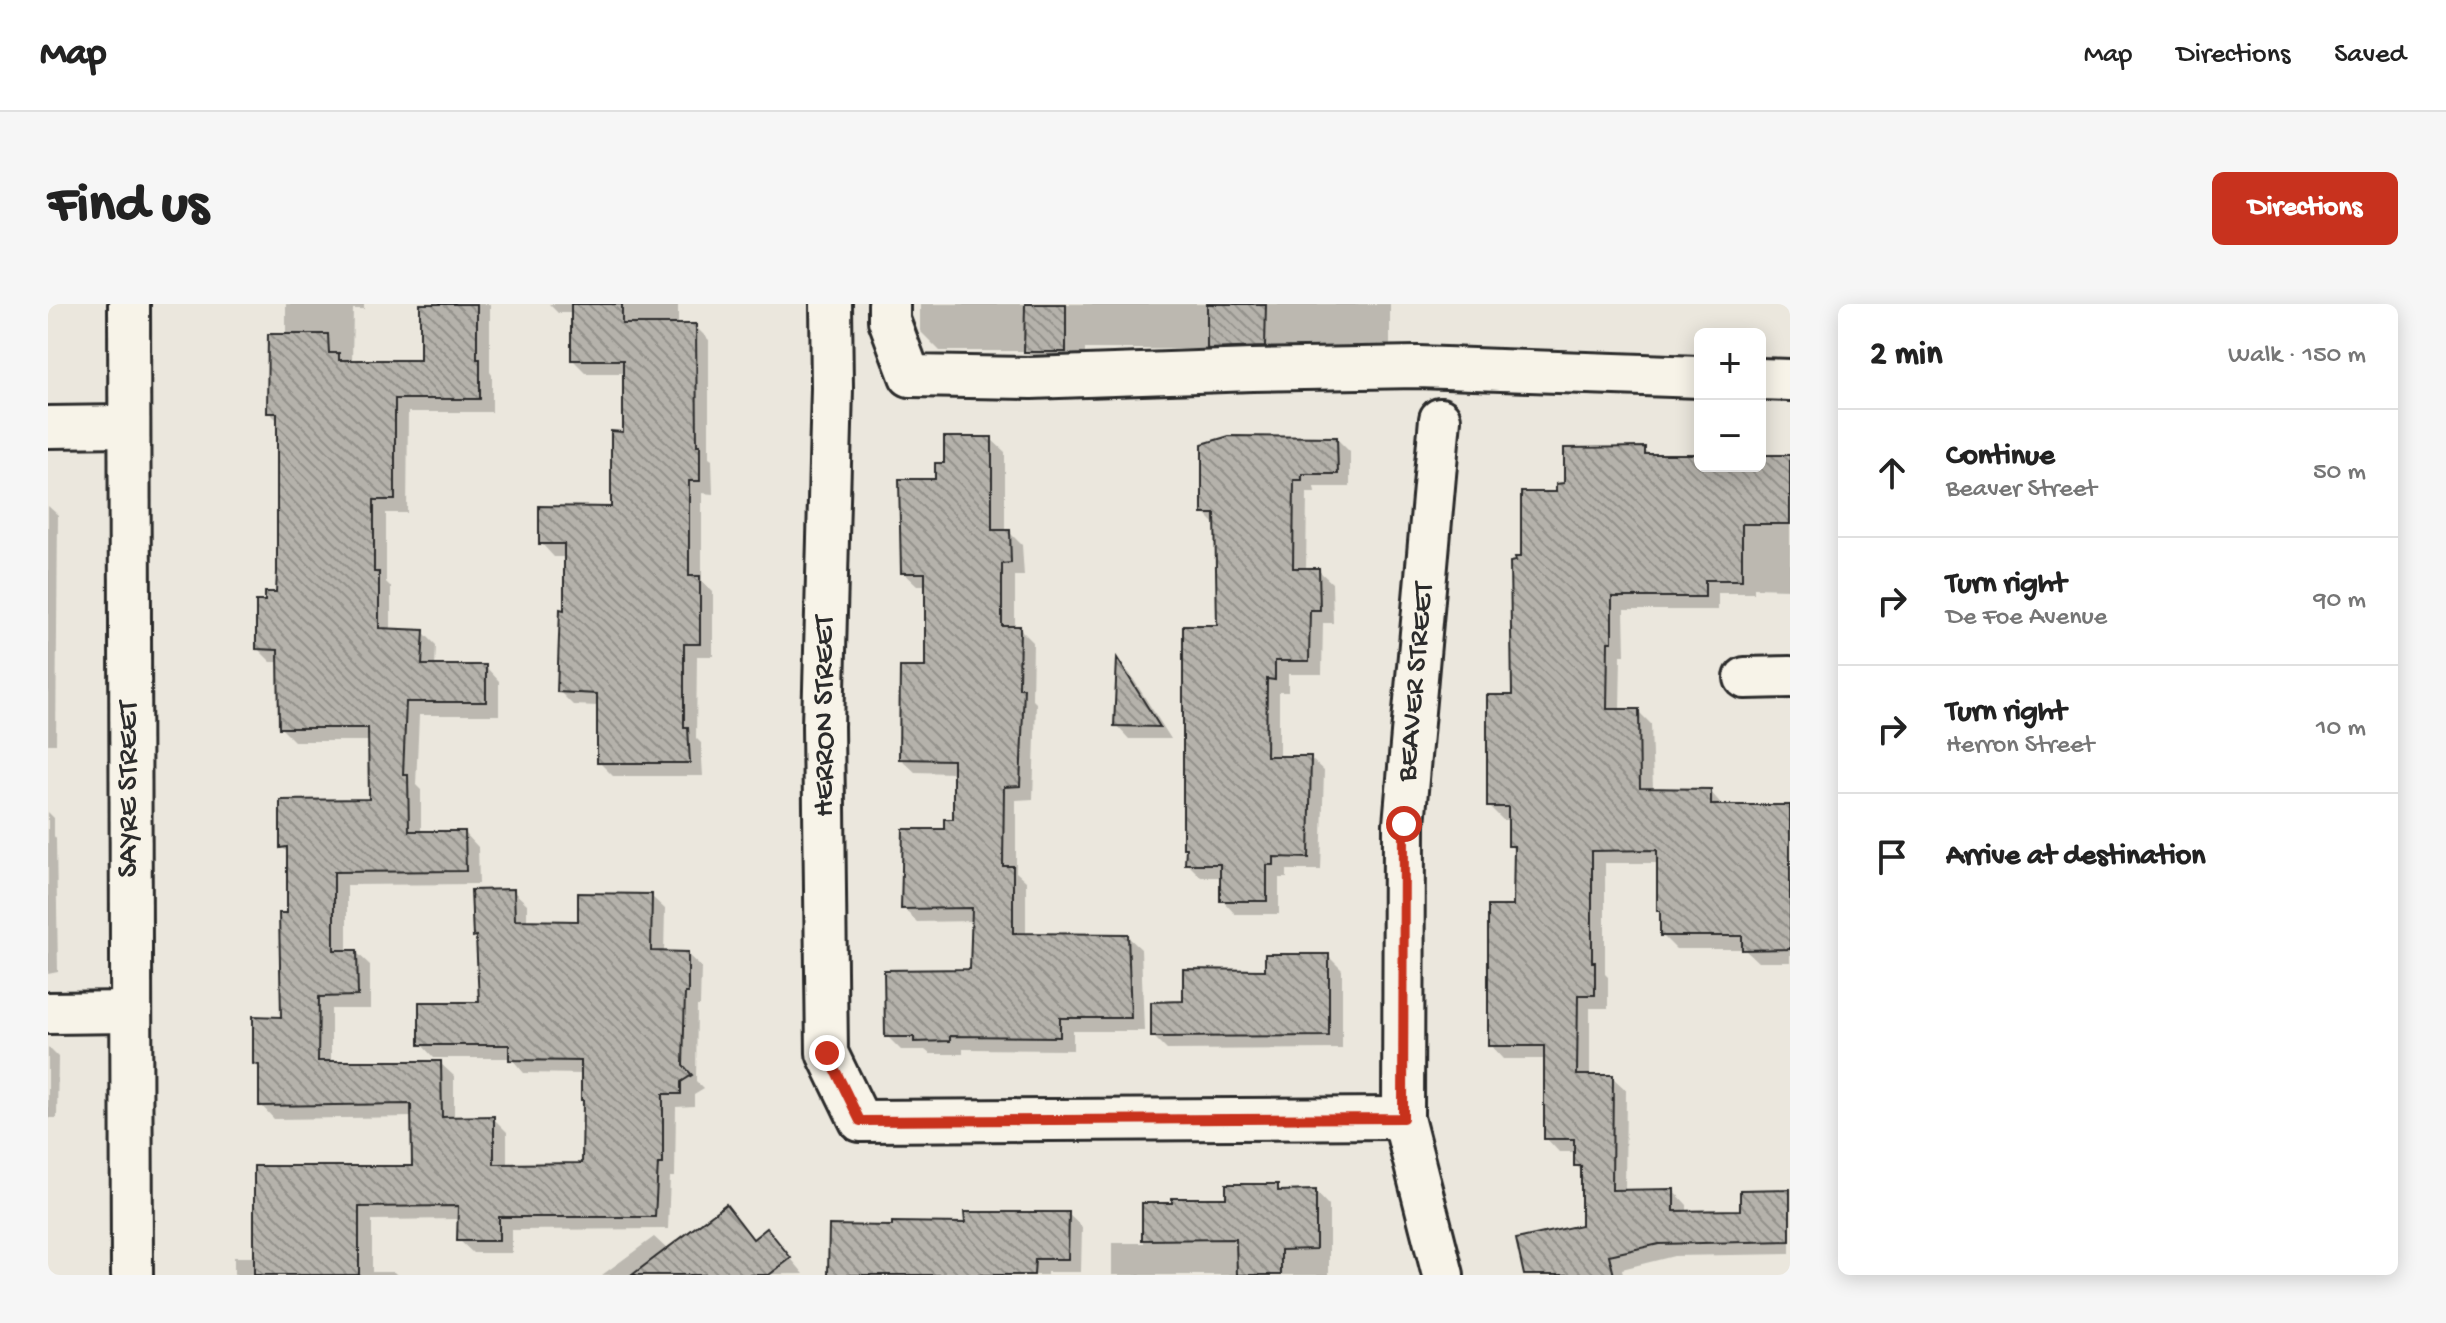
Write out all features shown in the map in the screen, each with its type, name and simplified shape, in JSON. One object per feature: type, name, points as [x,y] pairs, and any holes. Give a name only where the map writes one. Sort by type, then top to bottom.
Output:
[{"type":"street","name":"SAYRE STREET","points":[[129,304],[132,1275]]},
{"type":"street","name":"HERRON STREET","points":[[831,304],[832,388],[823,726],[827,1053],[860,1121],[1403,1118]]},
{"type":"street","points":[[889,304],[889,320],[910,376],[1031,378],[1418,367],[1694,377]]},
{"type":"street","points":[[1766,379],[1790,380]]},
{"type":"street","name":"BEAVER STREET","points":[[1440,419],[1404,824],[1403,1118],[1443,1275]]},
{"type":"street","points":[[48,427],[128,426]]},
{"type":"street","points":[[1745,678],[1790,677]]},
{"type":"street","points":[[48,1013],[131,1012]]},
{"type":"building","points":[[420,304],[477,304],[480,399],[395,399],[395,500],[374,500],[374,572],[379,572],[379,628],[424,630],[422,665],[486,665],[486,702],[406,702],[403,775],[408,775],[409,831],[465,831],[466,871],[334,872],[334,950],[357,950],[358,996],[319,997],[318,1061],[441,1061],[442,1117],[494,1116],[494,1164],[582,1163],[581,1061],[509,1060],[509,1045],[419,1045],[419,1002],[479,1002],[471,890],[514,889],[515,920],[578,921],[578,893],[652,894],[651,951],[688,952],[683,1065],[692,1075],[681,1082],[681,1094],[663,1094],[663,1164],[658,1164],[655,1217],[499,1217],[499,1241],[457,1241],[458,1206],[359,1207],[359,1275],[254,1275],[254,1166],[412,1166],[411,1104],[259,1106],[259,1065],[253,1064],[253,1016],[281,1017],[279,913],[287,913],[287,847],[280,848],[280,800],[369,799],[368,728],[279,728],[278,650],[256,649],[256,601],[265,601],[265,592],[276,592],[277,572],[277,413],[267,413],[268,334],[328,334],[329,353],[339,353],[339,360],[420,360]]},
{"type":"building","points":[[571,304],[622,304],[622,324],[696,324],[700,481],[689,481],[689,576],[700,576],[700,644],[684,644],[684,727],[688,727],[690,763],[597,763],[597,694],[557,692],[560,609],[564,610],[564,544],[539,544],[539,506],[611,507],[611,431],[623,432],[623,360],[571,360]]},
{"type":"building","points":[[1025,304],[1066,304],[1066,352],[1024,352]]},
{"type":"building","points":[[1207,304],[1266,304],[1265,347],[1207,349]]},
{"type":"building","points":[[1229,436],[1337,437],[1338,474],[1302,474],[1302,480],[1294,480],[1293,568],[1319,568],[1320,610],[1310,610],[1309,661],[1275,661],[1275,680],[1267,679],[1266,756],[1311,756],[1309,858],[1274,857],[1274,865],[1267,865],[1267,901],[1220,901],[1220,864],[1185,864],[1186,848],[1183,848],[1183,625],[1217,625],[1215,514],[1202,514],[1202,444]]},
{"type":"building","points":[[944,437],[992,437],[992,530],[1010,530],[1011,563],[1002,564],[1002,626],[1020,626],[1019,688],[1024,688],[1020,786],[1004,787],[1003,866],[1013,866],[1013,933],[1128,934],[1131,1018],[1060,1018],[1060,1037],[950,1036],[950,1041],[914,1042],[914,1037],[885,1037],[884,970],[970,969],[972,908],[901,909],[903,829],[944,829],[944,819],[953,819],[953,760],[899,759],[900,667],[925,667],[925,573],[901,573],[899,479],[935,479],[935,463],[944,463]]},
{"type":"building","points":[[1645,447],[1645,454],[1694,454],[1694,472],[1766,472],[1766,455],[1790,455],[1790,524],[1742,524],[1742,580],[1705,580],[1705,597],[1612,597],[1607,709],[1639,709],[1640,788],[1711,789],[1711,805],[1790,805],[1790,949],[1742,950],[1742,936],[1660,936],[1657,850],[1592,851],[1595,995],[1578,995],[1577,1075],[1613,1075],[1612,1190],[1674,1189],[1674,1211],[1740,1210],[1740,1190],[1790,1189],[1790,1241],[1659,1244],[1609,1255],[1614,1275],[1524,1275],[1516,1239],[1581,1225],[1581,1166],[1574,1166],[1574,1139],[1544,1139],[1544,1046],[1488,1046],[1488,906],[1513,906],[1514,846],[1508,846],[1508,807],[1487,807],[1487,695],[1512,695],[1510,562],[1516,561],[1515,557],[1521,557],[1521,492],[1556,492],[1556,484],[1564,483],[1564,448]]},
{"type":"building","points":[[1117,658],[1160,727],[1114,726]]},
{"type":"building","points":[[1265,954],[1329,954],[1329,1036],[1151,1037],[1151,1002],[1183,1001],[1183,969],[1265,970]]},
{"type":"building","points":[[1226,1184],[1278,1184],[1278,1191],[1316,1190],[1316,1249],[1281,1250],[1281,1275],[1237,1275],[1236,1239],[1142,1240],[1142,1203],[1172,1203],[1172,1198],[1226,1198]]},
{"type":"building","points":[[726,1204],[753,1239],[767,1228],[791,1258],[769,1275],[632,1275]]},
{"type":"building","points":[[964,1212],[1069,1212],[1068,1259],[1035,1259],[1034,1275],[828,1275],[829,1225],[965,1223]]},
{"type":"route","points":[[827,1053],[860,1121],[1403,1118],[1404,824]]}]
